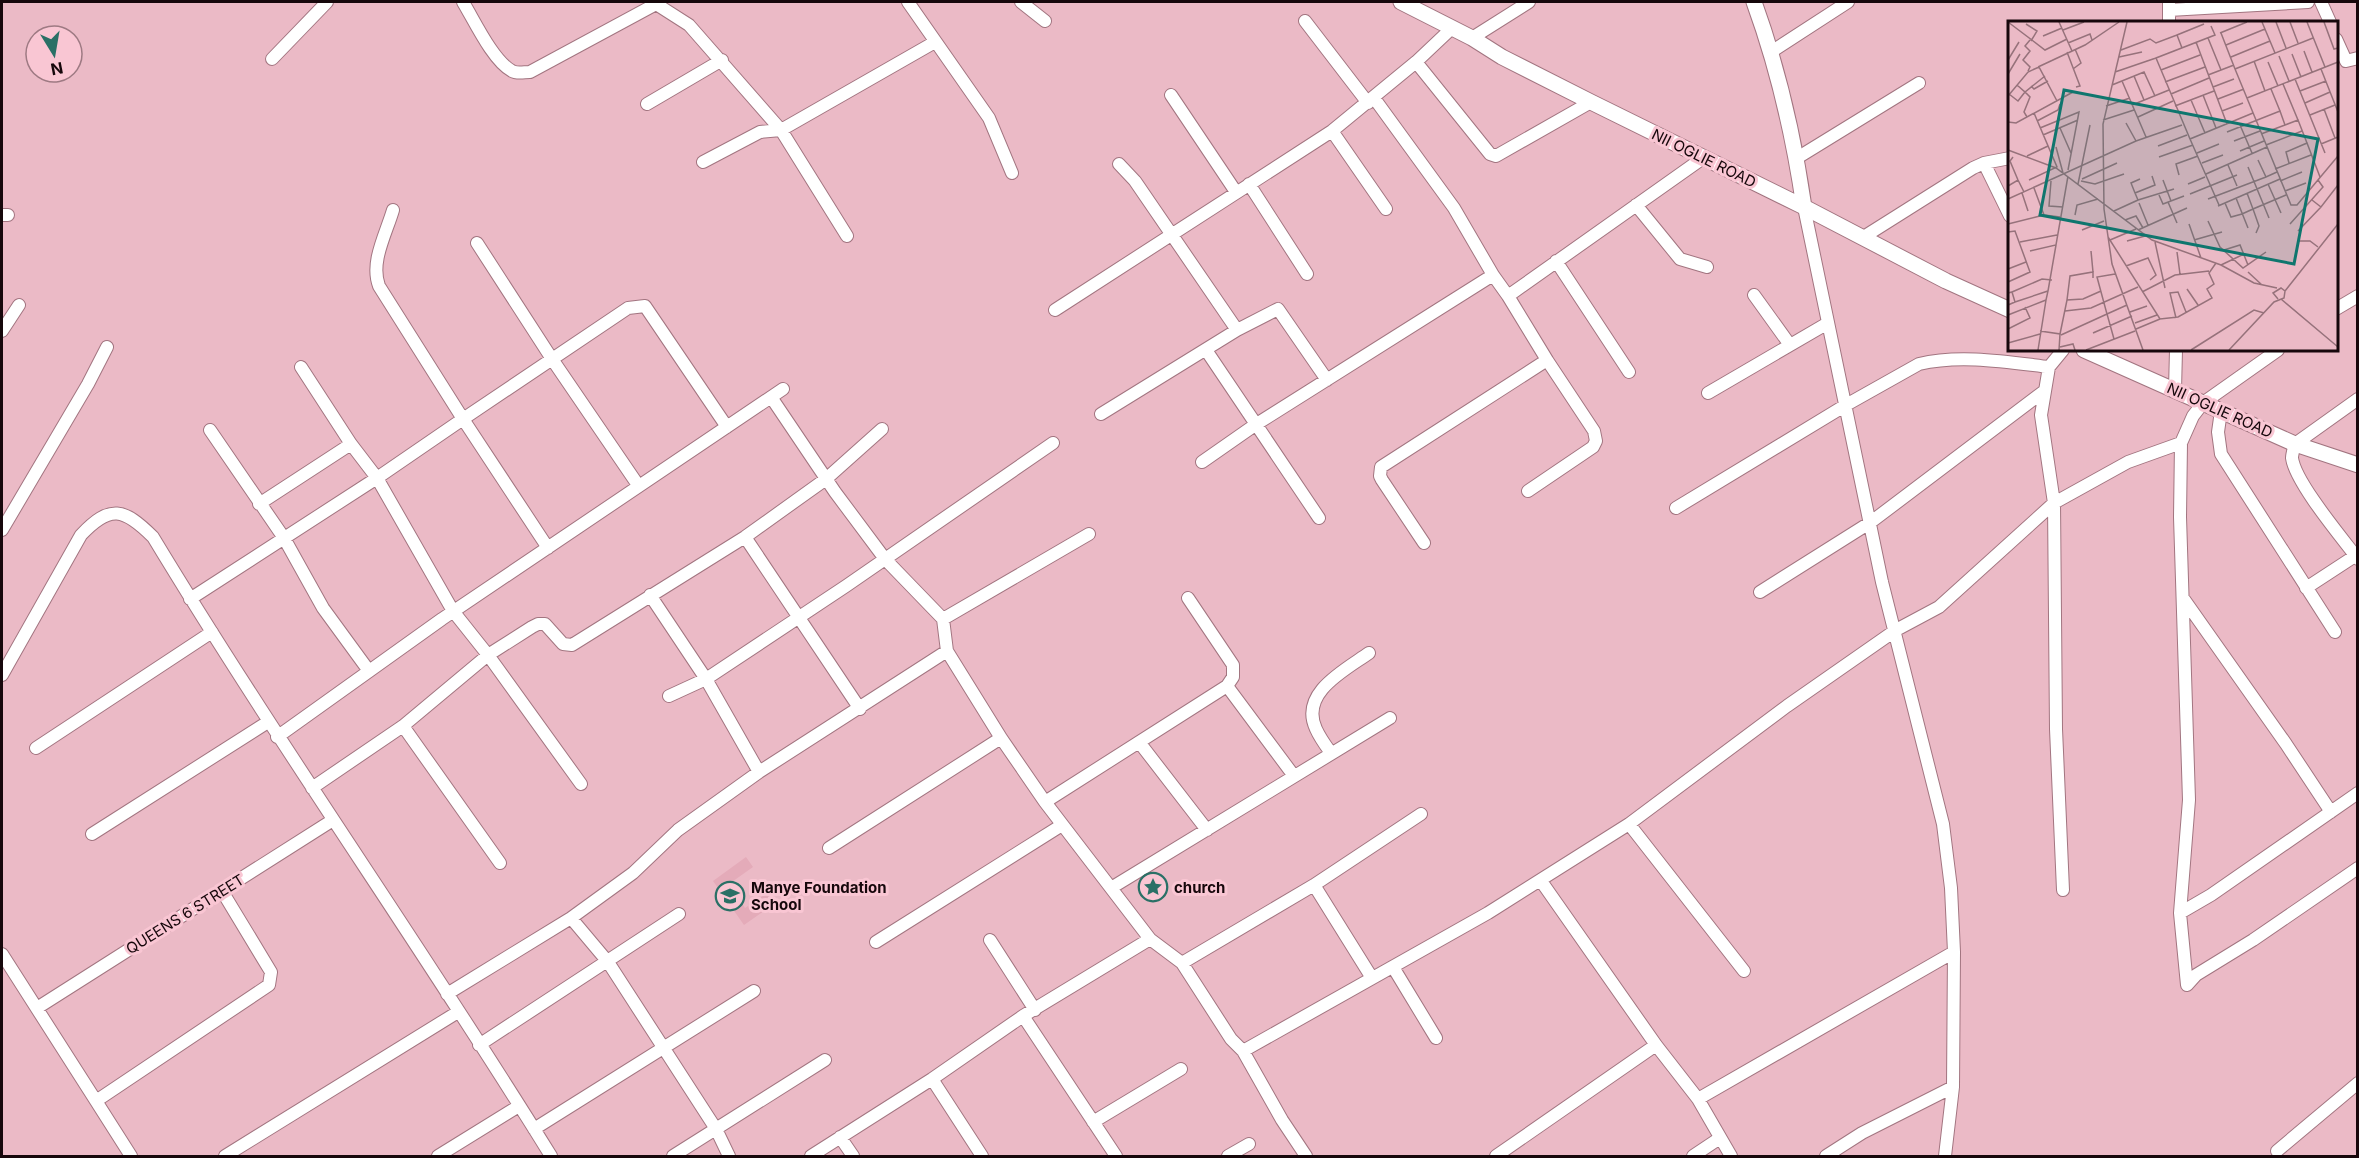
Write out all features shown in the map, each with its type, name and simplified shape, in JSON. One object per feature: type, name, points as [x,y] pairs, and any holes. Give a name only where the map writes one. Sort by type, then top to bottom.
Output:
[{"type":"street","points":[[272,59],[327,2]]},
{"type":"street","points":[[465,2],[497,56],[514,73],[530,72],[654,3],[689,25],[781,130],[846,236]]},
{"type":"street","points":[[908,2],[988,118],[1012,173]]},
{"type":"street","points":[[1021,2],[1045,21]]},
{"type":"street","name":"NII OGLIE ROAD","points":[[1401,2],[1472,38],[1502,57],[1703,159],[2008,309]]},
{"type":"street","points":[[1472,38],[1528,2]]},
{"type":"street","points":[[1754,2],[1771,52],[1797,158],[1804,207],[1882,582],[1896,630],[1942,824],[1951,888],[1954,952],[1953,1088],[1945,1156]]},
{"type":"street","points":[[1771,52],[1848,2]]},
{"type":"street","points":[[2169,11],[2308,2]]},
{"type":"street","points":[[2321,2],[2330,21]]},
{"type":"street","points":[[1305,21],[1454,208],[1493,275],[1594,431],[1596,441],[1593,447],[1528,491]]},
{"type":"street","points":[[1055,310],[1332,131],[1371,101],[1452,28]]},
{"type":"street","points":[[2338,41],[2347,62]]},
{"type":"street","points":[[702,162],[760,132],[781,130],[935,42]]},
{"type":"street","points":[[647,104],[722,60]]},
{"type":"street","points":[[1416,62],[1490,154],[1496,156],[1591,102]]},
{"type":"street","points":[[1797,158],[1919,83]]},
{"type":"street","points":[[1171,95],[1236,192]]},
{"type":"street","points":[[1332,131],[1386,209]]},
{"type":"street","points":[[1862,238],[1984,163],[2008,158]]},
{"type":"street","points":[[1508,296],[1703,159]]},
{"type":"street","points":[[1984,163],[2008,212]]},
{"type":"street","points":[[1119,164],[1135,181],[1238,330]]},
{"type":"street","points":[[1249,184],[1307,274]]},
{"type":"street","points":[[1636,205],[1680,259],[1707,267]]},
{"type":"street","points":[[393,210],[376,264],[375,275],[379,286],[548,548]]},
{"type":"street","points":[[477,243],[552,359],[638,485]]},
{"type":"street","points":[[1556,261],[1629,372]]},
{"type":"street","points":[[1202,462],[1255,425],[1493,275]]},
{"type":"street","points":[[1754,295],[1790,345]]},
{"type":"street","points":[[2338,308],[2358,296]]},
{"type":"street","points":[[2,331],[19,304]]},
{"type":"street","points":[[190,599],[377,478],[628,308],[645,306],[727,427]]},
{"type":"street","points":[[1101,414],[1238,330],[1278,309],[1327,380]]},
{"type":"street","points":[[1708,393],[1828,323]]},
{"type":"street","points":[[2,530],[88,384],[107,347]]},
{"type":"street","points":[[1206,350],[1320,518]]},
{"type":"street","points":[[2062,351],[2049,367],[2043,392],[2041,415],[2054,502],[2056,729],[2063,890]]},
{"type":"street","name":"NII OGLIE ROAD","points":[[2086,351],[2295,444],[2358,465]]},
{"type":"street","points":[[2175,351],[2175,390]]},
{"type":"street","points":[[2277,351],[2203,403],[2193,416],[2181,443],[2180,517],[2189,800],[2180,913],[2187,985],[2196,975],[2253,940],[2358,868]]},
{"type":"street","points":[[1424,543],[1380,476],[1381,466],[1547,360]]},
{"type":"street","points":[[1676,508],[1905,371],[1932,361],[2002,362],[2049,367]]},
{"type":"street","points":[[301,367],[351,444],[377,478],[453,611],[488,655],[581,784]]},
{"type":"street","points":[[278,737],[453,611],[783,389]]},
{"type":"street","points":[[1760,592],[1871,522],[2043,392]]},
{"type":"street","points":[[771,397],[826,479],[885,559],[943,619],[948,651],[1001,738],[1062,825],[1150,939],[1182,963],[1231,1039],[1243,1051],[1306,1156]]},
{"type":"street","points":[[2306,588],[2356,558],[2297,472],[2292,457],[2295,444],[2358,399]]},
{"type":"street","points":[[2222,411],[2218,432],[2221,454],[2335,632]]},
{"type":"street","points":[[312,788],[403,726],[488,655],[538,624],[545,624],[563,644],[572,645],[745,537],[826,479],[882,429]]},
{"type":"street","points":[[210,430],[284,538],[324,608],[369,671]]},
{"type":"street","points":[[669,696],[706,679],[1053,443]]},
{"type":"street","points":[[1243,1051],[1540,881],[1629,824],[1787,706],[1896,630],[1939,607],[2054,502],[2128,462],[2181,443]]},
{"type":"street","points":[[260,504],[351,444]]},
{"type":"street","points":[[2,675],[81,535],[102,516],[117,512],[130,517],[142,526],[153,537],[268,722],[551,1156]]},
{"type":"street","points":[[943,619],[1089,534]]},
{"type":"street","points":[[745,537],[860,709]]},
{"type":"street","points":[[650,595],[706,679],[759,772]]},
{"type":"street","points":[[1045,802],[1227,686],[1233,676],[1233,664],[1188,597]]},
{"type":"street","points":[[2182,598],[2286,744],[2331,812]]},
{"type":"street","points":[[36,748],[212,632]]},
{"type":"street","points":[[447,994],[571,918],[633,873],[678,830],[759,772],[948,651]]},
{"type":"street","points":[[1331,753],[1316,729],[1312,718],[1313,705],[1319,693],[1332,680],[1369,653]]},
{"type":"street","points":[[1227,686],[1294,776]]},
{"type":"street","points":[[1111,888],[1390,718]]},
{"type":"street","points":[[92,834],[268,722]]},
{"type":"street","points":[[403,726],[500,863]]},
{"type":"street","points":[[829,848],[1001,738]]},
{"type":"street","points":[[1139,742],[1207,830]]},
{"type":"street","points":[[2180,913],[2211,895],[2358,793]]},
{"type":"street","points":[[1182,963],[1314,885],[1421,814]]},
{"type":"street","name":"QUEENS 6 STREET","points":[[37,1008],[333,820]]},
{"type":"street","points":[[1629,824],[1744,971]]},
{"type":"street","points":[[876,942],[1062,825]]},
{"type":"street","points":[[1540,881],[1656,1045],[1698,1099],[1731,1156]]},
{"type":"street","points":[[1314,885],[1372,978]]},
{"type":"street","points":[[96,1101],[269,985],[271,972],[222,891]]},
{"type":"street","points":[[479,1045],[679,914]]},
{"type":"street","points":[[571,918],[608,962],[716,1129],[729,1156]]},
{"type":"street","points":[[811,1156],[932,1079],[1023,1016],[1150,939]]},
{"type":"street","points":[[990,940],[1035,1010]]},
{"type":"street","points":[[1698,1099],[1954,952]]},
{"type":"street","points":[[2,954],[130,1156]]},
{"type":"street","points":[[1393,967],[1436,1038]]},
{"type":"street","points":[[534,1129],[754,991]]},
{"type":"street","points":[[225,1156],[458,1011]]},
{"type":"street","points":[[1023,1016],[1116,1156]]},
{"type":"street","points":[[1496,1156],[1656,1045]]},
{"type":"street","points":[[673,1156],[825,1060]]},
{"type":"street","points":[[1093,1122],[1180,1069]]},
{"type":"street","points":[[932,1079],[982,1156]]},
{"type":"street","points":[[2277,1151],[2358,1083]]},
{"type":"street","points":[[1826,1156],[1862,1133],[1953,1088]]},
{"type":"street","points":[[438,1156],[519,1106]]},
{"type":"street","points":[[840,1137],[853,1156]]},
{"type":"street","points":[[1693,1156],[1720,1138]]},
{"type":"street","points":[[1228,1156],[1249,1144]]},
{"type":"shaded area","name":"Manye Foundation School","points":[[746,857],[753,867],[729,884],[745,908],[770,891],[778,901],[744,925],[713,881]]},
{"type":"place","name":"church","points":[[1153,887]]},
{"type":"place","name":"Manye Foundation School","points":[[730,896]]}]
